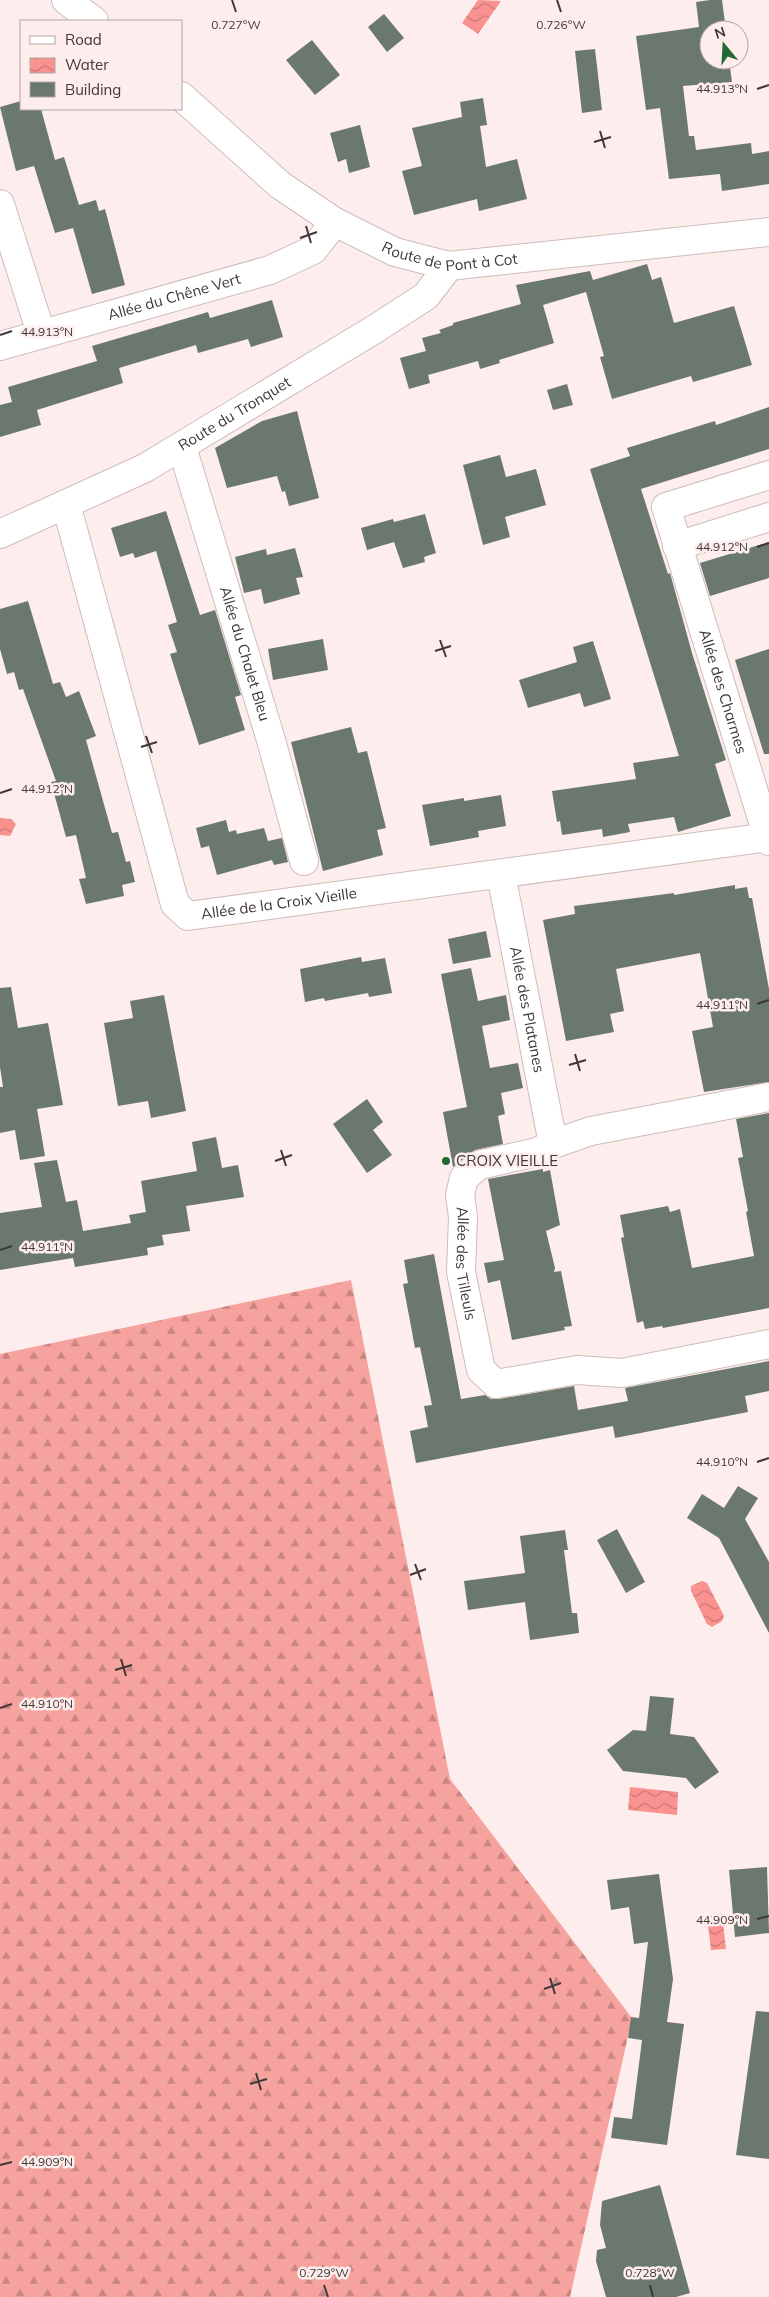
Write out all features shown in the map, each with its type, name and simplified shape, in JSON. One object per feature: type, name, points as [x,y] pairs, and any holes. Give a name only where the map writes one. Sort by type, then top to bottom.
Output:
[{"type":"street","points":[[66,0],[93,20]]},
{"type":"street","name":"Route de Pont à Cot","points":[[182,97],[280,185],[335,222],[395,252],[449,266],[769,232]]},
{"type":"street","points":[[0,204],[41,333]]},
{"type":"street","name":"Allée du Chêne Vert","points":[[0,346],[270,270],[312,250],[335,222]]},
{"type":"street","name":"Route du Tronquet","points":[[0,534],[113,484],[182,448],[426,296],[449,266]]},
{"type":"street","name":"Allée du Chalet Bleu","points":[[182,448],[271,740],[304,861]]},
{"type":"street","name":"Allée des Charmes","points":[[768,838],[666,507],[769,475]]},
{"type":"street","name":"Allée de la Croix Vieille","points":[[66,504],[175,904],[188,916],[768,838]]},
{"type":"street","points":[[677,546],[769,517]]},
{"type":"street","name":"Allée des Platanes","points":[[502,874],[553,1144]]},
{"type":"street","name":"Allée des Tilleuls","points":[[769,1097],[591,1131],[553,1144],[537,1152],[479,1165],[464,1178],[460,1195],[463,1217],[461,1272],[481,1370],[496,1384],[577,1370],[622,1373],[769,1344]]},
{"type":"green space","points":[[351,1280],[450,1779],[632,2018],[570,2297],[0,2297],[0,1354]]},
{"type":"water","points":[[478,0],[501,1],[478,34],[462,23]]},
{"type":"water","points":[[0,818],[11,819],[16,824],[10,836],[0,835]]},
{"type":"water","points":[[702,1581],[707,1583],[724,1616],[722,1621],[712,1627],[707,1624],[691,1591],[691,1586]]},
{"type":"water","points":[[630,1787],[678,1792],[677,1815],[628,1810]]},
{"type":"water","points":[[722,1914],[726,1949],[711,1950],[707,1916]]},
{"type":"building","points":[[722,0],[725,20],[699,20],[699,27],[696,2]]},
{"type":"building","points":[[384,14],[404,38],[387,52],[368,27]]},
{"type":"building","points":[[699,27],[699,70],[730,70],[732,82],[683,86],[689,136],[694,136],[696,150],[751,143],[752,154],[769,151],[769,184],[722,191],[720,174],[669,179],[660,108],[646,110],[636,36]]},
{"type":"building","points":[[312,40],[340,75],[315,95],[286,60]]},
{"type":"building","points":[[595,49],[602,110],[582,113],[575,51]]},
{"type":"building","points":[[483,98],[487,125],[480,126],[486,167],[517,159],[527,199],[479,211],[477,199],[414,215],[402,171],[422,166],[412,128],[462,117],[460,102]]},
{"type":"building","points":[[20,101],[20,110],[41,110],[55,160],[64,157],[79,205],[96,200],[99,211],[105,209],[125,285],[92,294],[73,228],[55,233],[34,166],[16,171],[0,107]]},
{"type":"building","points":[[360,125],[370,167],[349,173],[346,159],[338,162],[330,133]]},
{"type":"building","points":[[647,264],[652,280],[661,277],[674,323],[734,306],[752,365],[693,382],[691,376],[612,399],[600,357],[604,356],[586,292],[543,305],[554,343],[499,360],[500,363],[480,369],[478,361],[428,375],[430,383],[409,389],[400,358],[426,351],[422,338],[441,333],[439,330],[453,325],[453,323],[521,304],[516,285],[590,271],[593,280]]},
{"type":"building","points":[[272,300],[283,337],[251,347],[248,339],[198,353],[196,345],[119,368],[123,383],[37,410],[41,425],[0,437],[0,405],[12,402],[8,387],[97,361],[92,346],[208,312],[210,318]]},
{"type":"building","points":[[567,384],[573,405],[553,410],[547,390]]},
{"type":"building","points":[[769,407],[769,449],[641,489],[668,574],[670,573],[692,653],[726,760],[715,764],[731,816],[678,832],[674,817],[628,824],[630,832],[603,837],[602,829],[562,835],[560,821],[557,822],[552,791],[636,779],[633,763],[679,756],[590,469],[630,456],[627,448],[715,421],[716,425]]},
{"type":"building","points":[[297,411],[319,498],[289,506],[285,491],[282,492],[277,476],[227,488],[215,448],[262,421]]},
{"type":"building","points":[[500,455],[506,477],[536,469],[546,505],[505,517],[510,537],[483,545],[463,465]]},
{"type":"building","points":[[166,511],[200,615],[215,610],[241,695],[235,697],[245,730],[199,745],[170,654],[177,652],[168,625],[177,622],[156,551],[135,558],[133,553],[120,557],[111,528]]},
{"type":"building","points":[[425,514],[436,553],[424,557],[425,562],[403,568],[394,542],[367,550],[361,528],[393,519],[394,522]]},
{"type":"building","points":[[769,542],[769,578],[710,596],[700,563]]},
{"type":"building","points":[[295,548],[303,577],[296,578],[300,594],[264,604],[261,589],[244,593],[235,557],[266,549],[267,555]]},
{"type":"building","points":[[28,601],[53,684],[60,682],[66,697],[79,691],[96,736],[86,740],[112,833],[118,832],[126,862],[130,861],[135,882],[122,885],[124,896],[86,904],[79,879],[86,878],[76,835],[66,837],[51,782],[56,781],[23,689],[19,690],[14,672],[7,674],[0,649],[0,609]]},
{"type":"building","points":[[323,639],[328,670],[273,680],[268,649]]},
{"type":"building","points":[[593,641],[611,699],[584,707],[580,693],[528,708],[519,680],[577,662],[573,647]]},
{"type":"building","points":[[769,649],[769,754],[764,754],[735,660]]},
{"type":"building","points":[[351,727],[358,753],[367,751],[386,828],[377,830],[383,855],[323,871],[291,742]]},
{"type":"building","points":[[501,795],[506,826],[478,831],[479,837],[430,846],[422,805],[464,798],[464,801]]},
{"type":"building","points":[[226,820],[229,832],[236,830],[237,834],[264,828],[268,841],[282,838],[288,862],[274,865],[272,860],[217,875],[209,846],[201,848],[196,828]]},
{"type":"building","points":[[735,885],[735,889],[747,887],[749,898],[752,898],[769,989],[769,1082],[704,1092],[692,1031],[713,1027],[700,953],[616,969],[624,1011],[610,1014],[614,1032],[566,1041],[543,920],[575,914],[574,906],[674,893],[674,895]]},
{"type":"building","points":[[486,931],[491,957],[453,964],[448,939]]},
{"type":"building","points":[[361,957],[362,962],[385,958],[392,993],[369,997],[368,993],[325,1001],[324,998],[305,1002],[300,969]]},
{"type":"building","points":[[471,968],[478,1001],[506,995],[510,1020],[482,1026],[490,1068],[518,1063],[523,1088],[501,1093],[505,1114],[498,1116],[503,1144],[475,1150],[453,1167],[443,1112],[467,1107],[441,974]]},
{"type":"building","points":[[11,987],[18,1028],[48,1023],[63,1105],[37,1109],[45,1156],[20,1160],[15,1130],[0,1133],[0,1087],[3,1087],[0,1067],[0,988]]},
{"type":"building","points":[[164,995],[186,1111],[151,1118],[148,1101],[118,1106],[104,1023],[133,1018],[130,1001]]},
{"type":"building","points":[[367,1099],[383,1122],[373,1130],[392,1155],[367,1173],[333,1124]]},
{"type":"building","points":[[769,1113],[769,1308],[663,1328],[662,1326],[645,1329],[643,1321],[637,1323],[621,1238],[624,1237],[620,1215],[668,1206],[670,1212],[680,1209],[692,1268],[754,1256],[738,1158],[743,1157],[736,1119]]},
{"type":"building","points":[[216,1137],[222,1168],[238,1165],[244,1197],[186,1206],[190,1231],[162,1235],[164,1245],[147,1248],[148,1255],[75,1267],[73,1258],[0,1270],[0,1213],[42,1207],[34,1163],[57,1160],[66,1202],[77,1200],[83,1231],[131,1223],[129,1215],[146,1212],[141,1181],[197,1171],[192,1142]]},
{"type":"building","points":[[543,1169],[543,1172],[550,1170],[560,1225],[546,1231],[555,1268],[554,1272],[561,1271],[572,1326],[564,1327],[565,1330],[512,1340],[500,1280],[488,1283],[484,1263],[504,1260],[488,1179]]},
{"type":"building","points":[[434,1254],[461,1399],[485,1395],[491,1399],[499,1399],[574,1386],[578,1410],[628,1401],[625,1388],[769,1361],[769,1391],[745,1396],[748,1412],[615,1438],[613,1426],[416,1463],[410,1431],[428,1427],[424,1406],[432,1405],[420,1347],[415,1348],[403,1284],[408,1283],[404,1260]]},
{"type":"building","points":[[738,1486],[758,1498],[745,1519],[769,1562],[769,1633],[719,1538],[687,1518],[702,1494],[724,1508]]},
{"type":"building","points":[[617,1529],[645,1582],[626,1593],[597,1540]]},
{"type":"building","points":[[565,1530],[568,1550],[564,1550],[572,1613],[577,1613],[579,1633],[530,1640],[525,1602],[468,1610],[464,1581],[525,1573],[520,1536]]},
{"type":"building","points":[[650,1696],[674,1698],[670,1734],[694,1737],[719,1772],[695,1789],[686,1778],[623,1771],[607,1750],[633,1730],[646,1731]]},
{"type":"building","points":[[767,1867],[769,1933],[735,1937],[729,1870]]},
{"type":"building","points":[[659,1874],[673,1979],[667,2022],[684,2024],[667,2145],[611,2138],[614,2117],[632,2119],[642,2040],[628,2038],[631,2017],[639,2018],[648,1942],[634,1944],[629,1907],[611,1910],[607,1880]]},
{"type":"building","points":[[756,2011],[769,2012],[769,2159],[736,2155]]},
{"type":"building","points":[[660,2185],[690,2293],[676,2297],[606,2297],[596,2261],[597,2250],[606,2248],[600,2225],[602,2201]]},
{"type":"place","name":"CROIX VIEILLE","points":[[446,1161]]}]
